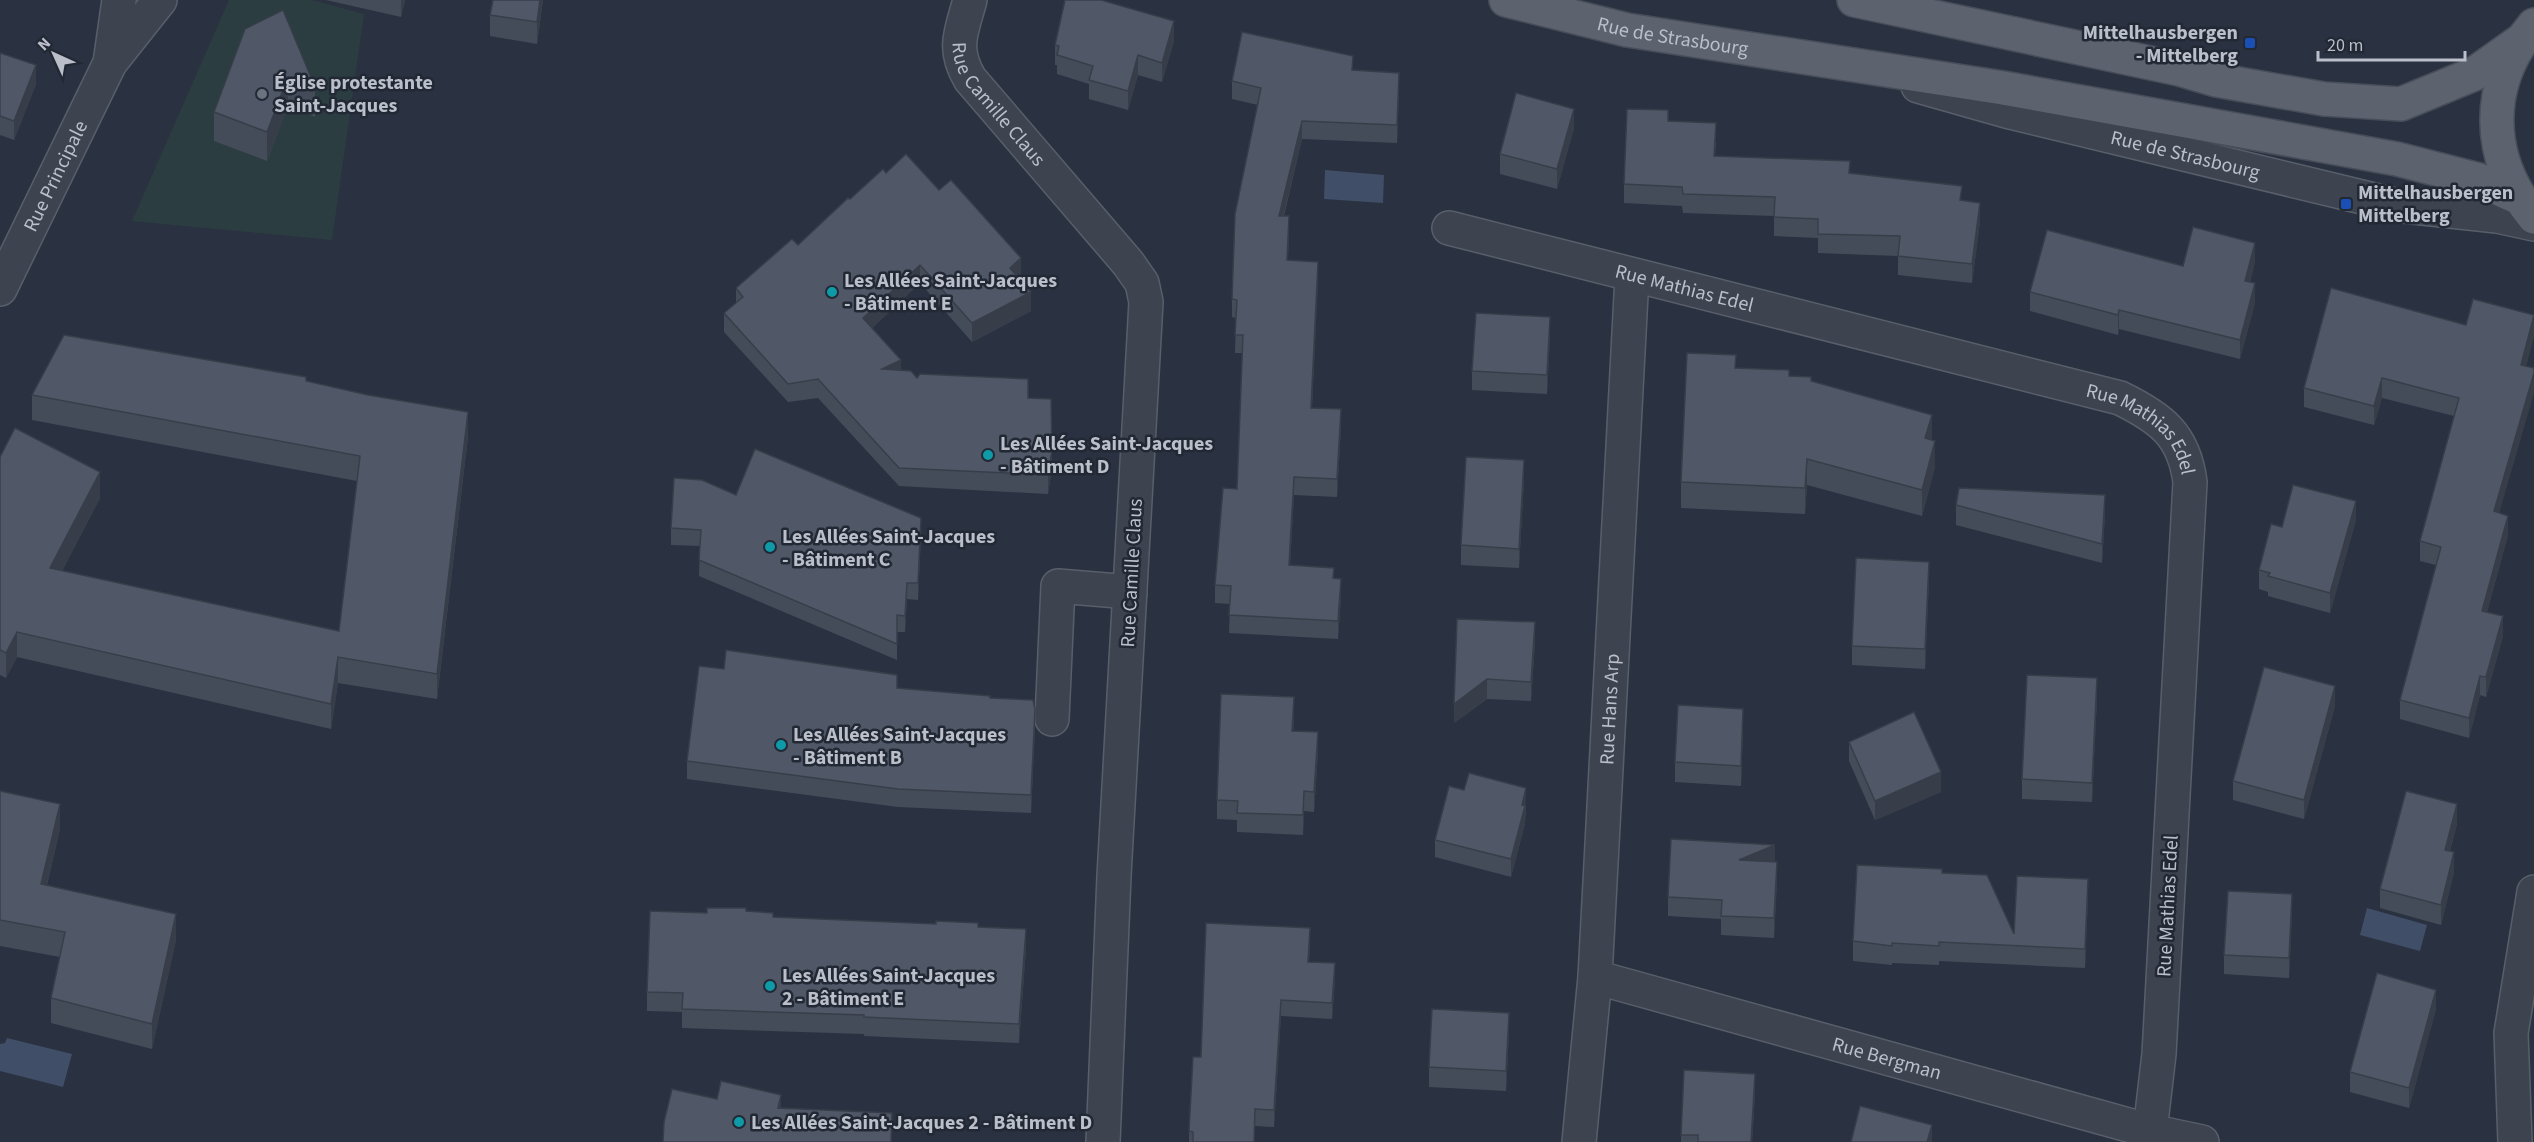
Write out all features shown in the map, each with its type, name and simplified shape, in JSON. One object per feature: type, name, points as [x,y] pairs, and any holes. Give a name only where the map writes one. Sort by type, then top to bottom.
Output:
[{"type":"main road","name":"Rue de Strasbourg","points":[[1506,0],[1627,30],[2003,88],[2397,159],[2479,180],[2526,207]]},
{"type":"main road","points":[[1854,0],[2179,69],[2216,80],[2324,99],[2401,104],[2474,74],[2526,33]]},
{"type":"main road","points":[[2526,33],[2502,79],[2496,120],[2501,160],[2526,207]]},
{"type":"street","name":"Rue Principale","points":[[110,63],[118,0]]},
{"type":"street","name":"Rue Principale","points":[[0,289],[110,63],[160,0]]},
{"type":"street","name":"Rue Camille Claus","points":[[970,0],[959,38],[960,61],[970,79],[1128,263],[1142,283],[1146,302],[1103,1142]]},
{"type":"street","name":"Rue de Strasbourg","points":[[1841,64],[2006,111],[2376,201],[2401,206],[2497,216],[2534,225]]},
{"type":"street","name":"Rue Mathias Edel","points":[[1449,228],[2120,398],[2148,411],[2167,427],[2180,443],[2188,465],[2190,482],[2159,1054],[2178,1138]]},
{"type":"street","name":"Rue Hans Arp","points":[[1579,1142],[1595,977],[1632,276]]},
{"type":"street","points":[[1052,718],[1058,586],[1130,592]]},
{"type":"street","points":[[2515,1142],[2511,1033],[2534,892]]},
{"type":"street","name":"Rue Bergman","points":[[1595,977],[2178,1138]]},
{"type":"shaded area","points":[[229,0],[312,0],[364,14],[332,240],[132,221]]},
{"type":"water","points":[[1325,170],[1384,175],[1383,203],[1324,199]]},
{"type":"water","points":[[2367,908],[2427,925],[2420,951],[2360,935]]},
{"type":"water","points":[[7,1038],[72,1054],[63,1087],[0,1071],[0,1044],[5,1043]]},
{"type":"building","points":[[493,0],[540,0],[537,22],[490,15]]},
{"type":"building","points":[[1065,0],[1101,0],[1174,21],[1162,63],[1138,55],[1128,91],[1089,80],[1093,66],[1057,55],[1059,46],[1055,45]]},
{"type":"building","points":[[283,10],[315,87],[288,77],[267,132],[214,112],[245,29]]},
{"type":"building","points":[[1242,32],[1353,56],[1352,70],[1399,73],[1397,125],[1302,121],[1279,216],[1289,216],[1287,260],[1318,262],[1311,408],[1341,409],[1337,479],[1294,477],[1289,565],[1334,568],[1333,578],[1341,579],[1338,621],[1229,615],[1231,586],[1215,585],[1223,488],[1237,489],[1243,335],[1235,335],[1237,300],[1232,299],[1235,214],[1261,88],[1232,81]]},
{"type":"building","points":[[0,53],[36,65],[14,121],[0,116]]},
{"type":"building","points":[[1516,93],[1574,109],[1557,169],[1500,154]]},
{"type":"building","points":[[1627,109],[1668,110],[1668,121],[1716,123],[1714,156],[1850,161],[1849,173],[1962,186],[1960,200],[1980,203],[1972,264],[1898,256],[1900,236],[1818,234],[1818,219],[1774,217],[1775,197],[1683,194],[1682,187],[1624,184]]},
{"type":"building","points":[[906,154],[939,190],[951,180],[1021,258],[1010,268],[1031,292],[972,323],[920,265],[863,318],[901,360],[882,369],[911,371],[917,378],[920,374],[1028,379],[1028,398],[1051,399],[1052,450],[1048,475],[899,468],[818,379],[788,384],[724,313],[743,297],[736,288],[792,239],[798,245],[848,198],[850,199],[883,169],[886,173]]},
{"type":"building","points":[[2193,227],[2255,243],[2245,281],[2255,283],[2240,340],[2119,310],[2118,315],[2030,292],[2047,230],[2183,266]]},
{"type":"building","points":[[2331,288],[2466,325],[2473,299],[2534,315],[2521,365],[2534,368],[2534,373],[2494,511],[2508,516],[2482,611],[2503,616],[2486,677],[2480,676],[2469,718],[2400,700],[2441,547],[2420,541],[2459,398],[2382,378],[2374,406],[2304,388]]},
{"type":"building","points":[[1476,313],[1550,317],[1547,375],[1472,371]]},
{"type":"building","points":[[64,335],[306,377],[306,381],[368,395],[468,412],[437,674],[338,657],[331,704],[17,632],[6,653],[0,650],[0,457],[15,428],[100,472],[50,568],[339,631],[360,456],[32,395]]},
{"type":"building","points":[[1687,353],[1736,355],[1735,368],[1789,370],[1789,376],[1811,377],[1811,381],[1932,415],[1925,438],[1935,441],[1922,490],[1807,459],[1805,488],[1681,482]]},
{"type":"building","points":[[755,449],[921,518],[918,583],[907,583],[905,616],[897,615],[897,644],[699,560],[701,530],[671,528],[674,478],[702,480],[736,495]]},
{"type":"building","points":[[1466,457],[1524,460],[1519,549],[1461,545]]},
{"type":"building","points":[[2293,485],[2356,501],[2330,593],[2268,576],[2270,573],[2259,570],[2271,524],[2282,527]]},
{"type":"building","points":[[1959,488],[2105,495],[2102,544],[1956,505]]},
{"type":"building","points":[[1856,558],[1929,562],[1925,649],[1852,646]]},
{"type":"building","points":[[1457,619],[1535,622],[1531,682],[1487,679],[1454,704]]},
{"type":"building","points":[[726,650],[897,675],[897,688],[1033,700],[1035,709],[1031,795],[898,789],[687,761],[699,666],[724,669]]},
{"type":"building","points":[[2264,667],[2335,686],[2304,800],[2233,781]]},
{"type":"building","points":[[2027,675],[2097,678],[2092,783],[2022,779]]},
{"type":"building","points":[[1221,694],[1294,697],[1292,731],[1318,732],[1314,792],[1304,791],[1303,815],[1237,813],[1238,801],[1217,800]]},
{"type":"building","points":[[1678,705],[1743,709],[1741,766],[1675,762]]},
{"type":"building","points":[[1914,712],[1941,772],[1875,801],[1849,742]]},
{"type":"building","points":[[1469,773],[1526,788],[1522,805],[1525,806],[1511,859],[1435,840],[1449,786],[1464,790]]},
{"type":"building","points":[[0,791],[60,804],[41,884],[176,914],[152,1024],[51,998],[65,932],[0,920]]},
{"type":"building","points":[[2406,791],[2457,804],[2445,850],[2454,852],[2441,905],[2380,889]]},
{"type":"building","points":[[1671,839],[1775,845],[1739,860],[1777,862],[1774,918],[1721,916],[1722,900],[1668,897]]},
{"type":"building","points":[[1857,865],[1942,869],[1942,873],[1987,875],[2014,934],[2017,876],[2088,879],[2085,949],[1939,942],[1939,946],[1892,943],[1892,946],[1853,941]]},
{"type":"building","points":[[2228,891],[2292,894],[2289,958],[2224,955]]},
{"type":"building","points":[[707,908],[746,908],[746,911],[773,913],[773,917],[936,924],[936,921],[978,923],[978,927],[1026,929],[1019,1024],[864,1017],[864,1015],[682,1009],[683,993],[647,992],[650,911],[707,913]]},
{"type":"building","points":[[1206,923],[1310,928],[1308,962],[1335,963],[1332,1003],[1281,1000],[1274,1110],[1255,1109],[1254,1142],[1193,1142],[1193,1132],[1189,1131],[1193,1057],[1201,1057]]},
{"type":"building","points":[[2377,973],[2436,990],[2409,1088],[2350,1072]]},
{"type":"building","points":[[1432,1009],[1509,1013],[1506,1071],[1429,1067]]},
{"type":"building","points":[[1684,1070],[1755,1074],[1751,1142],[1698,1142],[1698,1135],[1681,1135]]},
{"type":"building","points":[[721,1081],[781,1095],[778,1108],[892,1113],[891,1142],[663,1142],[664,1122],[672,1089],[717,1099]]},
{"type":"building","points":[[1860,1106],[1932,1125],[1927,1142],[1851,1142]]},
{"type":"place","name":"Mittelhausbergen - Mittelberg","points":[[2250,43]]},
{"type":"place","name":"Église protestante Saint-Jacques","points":[[262,94]]},
{"type":"place","name":"Mittelhausbergen Mittelberg","points":[[2346,204]]},
{"type":"place","name":"Les Allées Saint-Jacques - Bâtiment E","points":[[832,292]]},
{"type":"place","name":"Les Allées Saint-Jacques - Bâtiment D","points":[[988,455]]},
{"type":"place","name":"Les Allées Saint-Jacques - Bâtiment C","points":[[770,547]]},
{"type":"place","name":"Les Allées Saint-Jacques - Bâtiment B","points":[[781,745]]},
{"type":"place","name":"Les Allées Saint-Jacques 2 - Bâtiment E","points":[[770,986]]},
{"type":"place","name":"Les Allées Saint-Jacques 2 - Bâtiment D","points":[[739,1122]]}]
